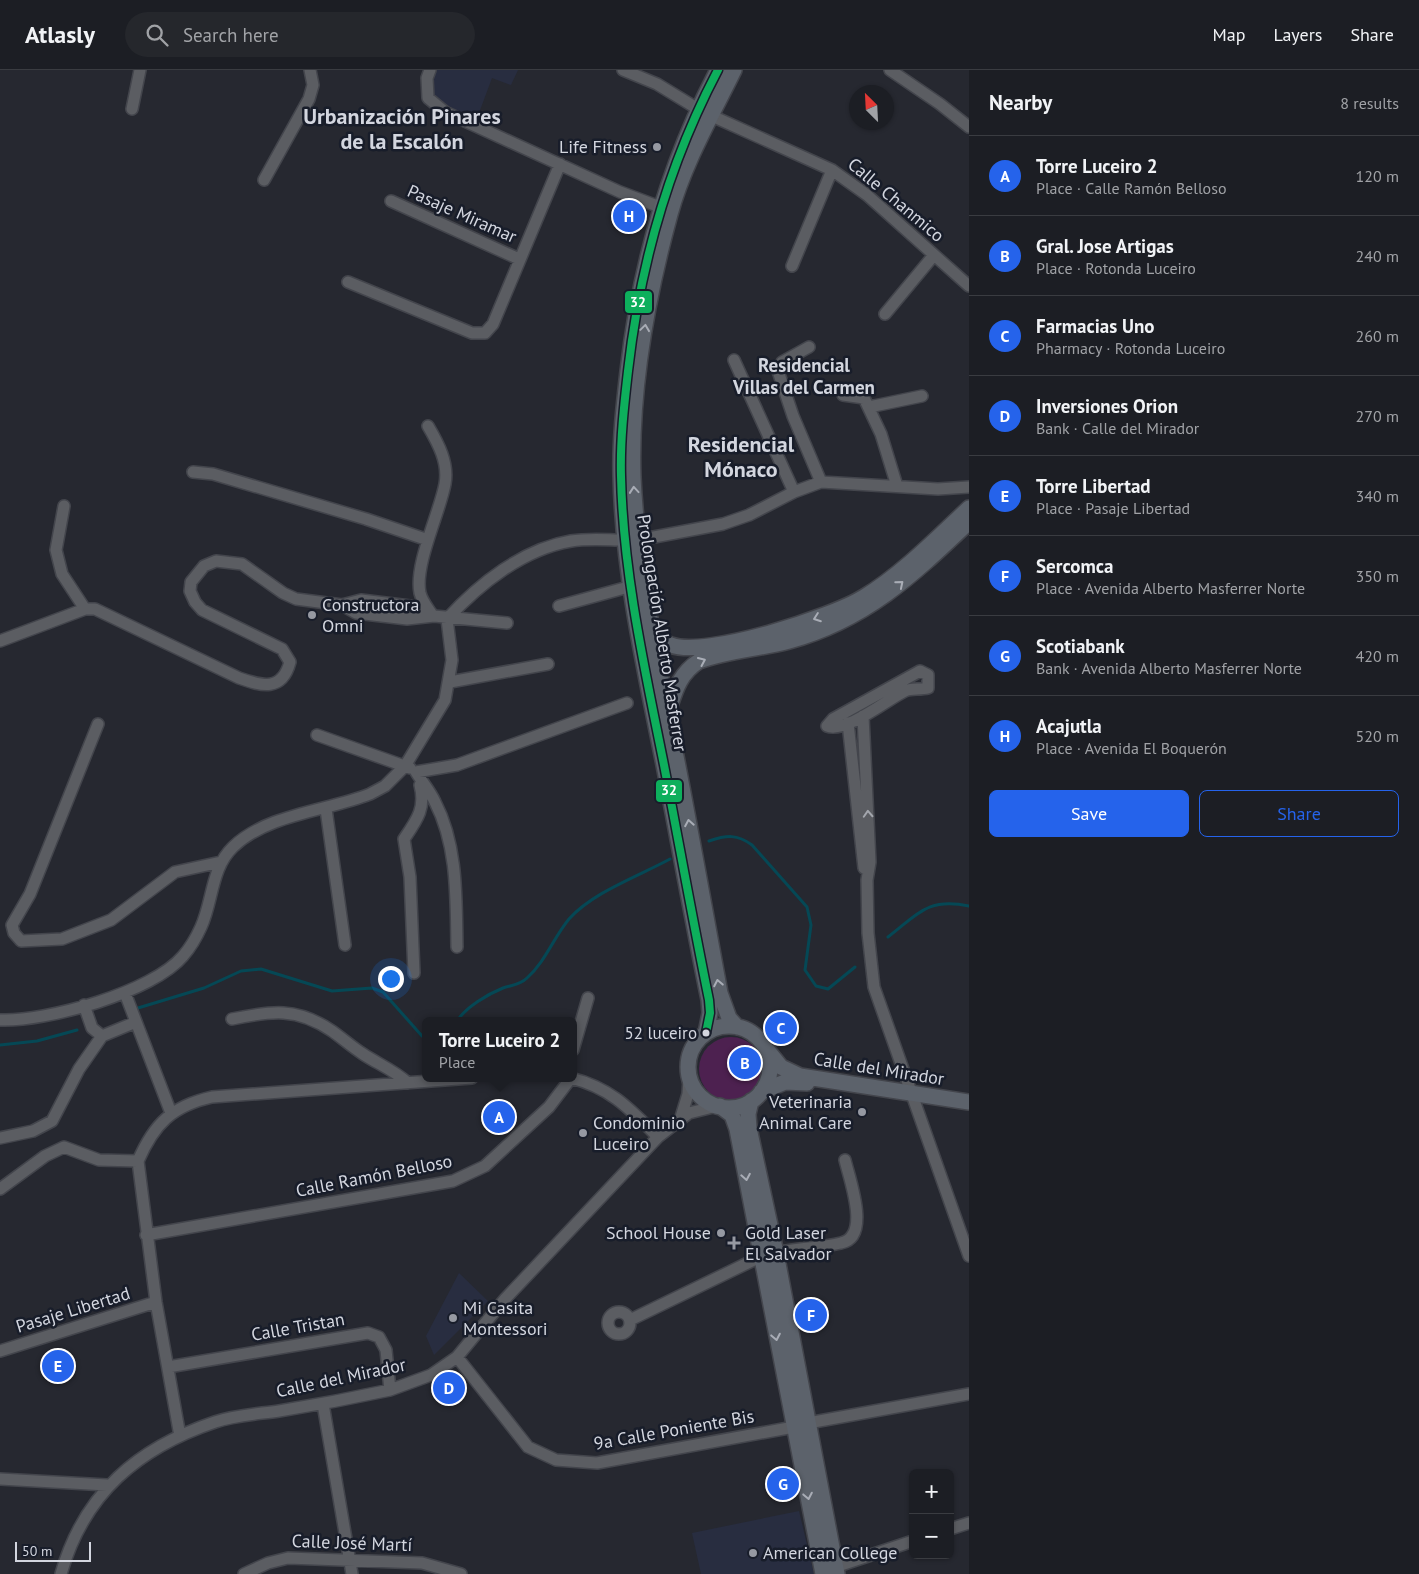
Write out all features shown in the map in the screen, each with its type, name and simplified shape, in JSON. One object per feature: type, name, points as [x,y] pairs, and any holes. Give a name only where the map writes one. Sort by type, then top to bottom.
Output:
[{"type":"main road","name":"Prolongación Alberto Masferrer","points":[[718,70],[698,109],[660,207],[634,316],[623,416],[621,476],[720,993],[729,1018],[737,1027]]},
{"type":"main road","name":"Prolongación Alberto Masferrer","points":[[706,1033],[710,1013],[709,1000],[650,701],[632,586],[634,440],[636,405],[647,311],[670,211],[691,158],[734,70]]},
{"type":"main road","points":[[650,624],[661,639],[681,648],[716,644],[785,629],[814,620],[844,608],[866,596],[920,554],[969,508]]},
{"type":"main road","points":[[668,714],[678,681],[689,668],[699,661],[788,642],[860,613],[898,587],[969,522]]},
{"type":"main road","points":[[801,1425],[776,1253],[749,1128],[748,1114],[770,1073],[769,1056],[755,1035],[737,1027],[721,1027],[706,1033],[696,1042],[690,1053],[689,1078],[698,1093],[732,1115],[735,1122],[760,1257],[801,1425],[832,1572]]},
{"type":"main road","name":"Calle del Mirador","points":[[764,1046],[781,1067],[793,1074],[969,1108]]},
{"type":"main road","name":"Calle del Mirador","points":[[756,1097],[773,1085],[792,1081],[913,1097],[969,1102]]},
{"type":"main road","points":[[718,1106],[735,1107],[756,1097]]},
{"type":"street","points":[[132,109],[140,70]]},
{"type":"street","points":[[264,180],[309,99],[313,85],[310,70]]},
{"type":"street","points":[[430,70],[427,78],[428,98],[445,112],[620,192],[660,207]]},
{"type":"street","points":[[623,70],[657,84],[698,109]]},
{"type":"street","points":[[890,70],[940,104],[969,128]]},
{"type":"street","name":"Calle Chanmico","points":[[712,116],[832,170],[867,195],[969,286]]},
{"type":"street","points":[[348,282],[472,333],[485,333],[492,324],[560,164]]},
{"type":"street","points":[[792,266],[832,170]]},
{"type":"street","name":"Pasaje Miramar","points":[[391,201],[519,259]]},
{"type":"street","points":[[885,314],[934,255]]},
{"type":"street","points":[[809,347],[782,362],[778,371],[793,416],[821,482]]},
{"type":"street","points":[[734,360],[794,492]]},
{"type":"street","points":[[843,395],[864,398],[881,434],[897,486]]},
{"type":"street","points":[[869,408],[922,396]]},
{"type":"street","points":[[428,426],[441,446],[446,483],[428,540],[419,584],[423,602],[434,616]]},
{"type":"street","points":[[194,472],[213,474],[428,540]]},
{"type":"street","points":[[0,1020],[18,1021],[84,1005],[125,993],[153,978],[182,957],[201,927],[221,862],[232,847],[263,827],[326,809],[370,794],[385,786],[405,766],[445,700],[450,682],[452,660],[447,619],[469,595],[531,554],[572,541],[632,540],[723,524],[749,515],[794,492],[821,482],[938,489],[969,487]]},
{"type":"street","points":[[64,506],[56,550],[62,574],[85,609]]},
{"type":"street","points":[[0,641],[85,609],[95,609],[239,678],[262,686],[274,684],[287,674],[290,662],[282,649],[202,610],[195,602],[190,591],[191,582],[204,566],[216,561],[242,564],[283,593],[296,599],[342,605],[361,600],[410,606],[447,619],[507,623]]},
{"type":"street","points":[[559,606],[632,586]]},
{"type":"street","points":[[450,682],[548,664]]},
{"type":"street","points":[[920,671],[928,675],[928,688],[907,690],[863,716],[834,728],[827,726],[833,719],[920,671]]},
{"type":"street","points":[[416,772],[457,765],[627,703]]},
{"type":"street","points":[[863,716],[870,862],[867,880],[868,933],[874,987],[969,1256]]},
{"type":"street","points":[[848,723],[863,861],[867,880]]},
{"type":"street","points":[[98,724],[30,894],[12,925],[14,933],[21,941],[62,939],[111,920],[175,872],[221,862]]},
{"type":"street","points":[[317,735],[405,766],[416,772],[436,802],[449,845],[456,887],[457,947]]},
{"type":"street","points":[[414,973],[410,877],[404,839],[415,823],[424,800],[416,772]]},
{"type":"street","points":[[326,809],[345,945]]},
{"type":"street","points":[[125,993],[171,1113]]},
{"type":"street","points":[[577,1036],[588,998]]},
{"type":"street","points":[[84,1005],[92,1028],[102,1036]]},
{"type":"street","points":[[232,1019],[265,1012],[291,1012],[313,1020],[332,1031],[365,1056],[396,1072],[408,1083]]},
{"type":"street","points":[[0,1138],[34,1131],[52,1120],[79,1068],[102,1036],[136,1022]]},
{"type":"street","points":[[681,1117],[688,1094],[689,1078]]},
{"type":"street","points":[[577,1080],[595,1085],[613,1095],[658,1137]]},
{"type":"street","points":[[180,1436],[146,1236],[138,1161],[144,1148],[171,1113],[189,1102],[212,1097],[422,1082]]},
{"type":"street","name":"Calle Ramón Belloso","points":[[146,1236],[453,1181],[485,1166],[549,1107],[568,1082]]},
{"type":"street","name":"Calle del Mirador","points":[[61,1574],[82,1524],[107,1485],[146,1454],[180,1436],[217,1421],[323,1404],[390,1390],[432,1375],[457,1357],[505,1299],[658,1137],[681,1117],[718,1106]]},
{"type":"street","points":[[0,1190],[45,1156],[64,1147],[99,1160],[138,1161]]},
{"type":"street","points":[[776,1253],[843,1243],[853,1237],[857,1230],[857,1216],[845,1160]]},
{"type":"street","points":[[630,1320],[760,1257]]},
{"type":"street","name":"Pasaje Libertad","points":[[0,1351],[156,1302]]},
{"type":"street","name":"Calle Tristan","points":[[168,1367],[368,1333],[380,1337],[386,1350],[390,1390]]},
{"type":"street","name":"9a Calle Poniente Bis","points":[[457,1357],[528,1447],[556,1460],[597,1463],[969,1394]]},
{"type":"street","points":[[323,1404],[348,1561],[352,1574]]},
{"type":"street","points":[[0,1479],[107,1485]]},
{"type":"street","points":[[954,1528],[969,1523]]},
{"type":"street","points":[[832,1572],[909,1543]]},
{"type":"street","name":"Calle José Martí","points":[[244,1574],[268,1562],[288,1558],[422,1563],[461,1574]]},
{"type":"shaded area","points":[[437,70],[518,70],[511,85],[492,78],[476,121],[446,108],[434,97],[433,80]]},
{"type":"shaded area","points":[[725,1037],[737,1037],[754,1046],[761,1057],[763,1069],[761,1081],[754,1092],[737,1101],[725,1101],[713,1096],[704,1087],[699,1075],[699,1063],[704,1051],[713,1042]]},
{"type":"shaded area","name":"Mi Casita Montessori","points":[[459,1273],[488,1301],[434,1355],[426,1336]]},
{"type":"shaded area","name":"American College","points":[[799,1511],[814,1574],[701,1574],[692,1533]]},
{"type":"waterway","points":[[709,841],[737,837],[752,845],[807,907],[811,925],[805,970],[816,986],[828,989],[855,967]]},
{"type":"waterway","points":[[460,1017],[484,997],[527,978],[539,965],[569,919],[579,909],[617,885],[670,859]]},
{"type":"waterway","points":[[888,937],[916,915],[933,906],[943,904],[969,906]]},
{"type":"waterway","points":[[138,1008],[204,988],[241,971],[261,969],[332,991],[372,988],[383,992],[422,1036]]},
{"type":"waterway","points":[[0,1045],[37,1041],[77,1030]]},
{"type":"transit line","name":"32","points":[[706,1033],[710,1013],[709,1000],[630,585],[623,512],[621,463],[623,424],[633,332],[649,254],[671,179],[700,106],[718,70]]},
{"type":"place","name":"Life Fitness","points":[[657,147]]},
{"type":"place","name":"Acajutla","points":[[629,216]]},
{"type":"place","name":"Constructora Omni","points":[[312,615]]},
{"type":"place","name":"Farmacias Uno","points":[[781,1028]]},
{"type":"place","name":"52 luceiro","points":[[706,1033]]},
{"type":"place","name":"Gral. Jose Artigas","points":[[745,1063]]},
{"type":"place","name":"Veterinaria Animal Care","points":[[862,1112]]},
{"type":"place","name":"Torre Luceiro 2","points":[[499,1117]]},
{"type":"place","name":"Condominio Luceiro","points":[[583,1133]]},
{"type":"place","name":"School House","points":[[721,1233]]},
{"type":"place","name":"Gold Laser El Salvador","points":[[734,1243]]},
{"type":"place","name":"Sercomca","points":[[811,1315]]},
{"type":"place","name":"Mi Casita Montessori","points":[[453,1318]]},
{"type":"place","name":"Torre Libertad","points":[[58,1366]]},
{"type":"place","name":"Inversiones Orion","points":[[449,1388]]},
{"type":"place","name":"Scotiabank","points":[[783,1484]]},
{"type":"place","name":"American College","points":[[753,1553]]},
{"type":"district","name":"Urbanización Pinares de la Escalón","points":[[402,128]]},
{"type":"district","name":"Residencial Villas del Carmen","points":[[804,376]]},
{"type":"district","name":"Residencial Mónaco","points":[[741,456]]}]
